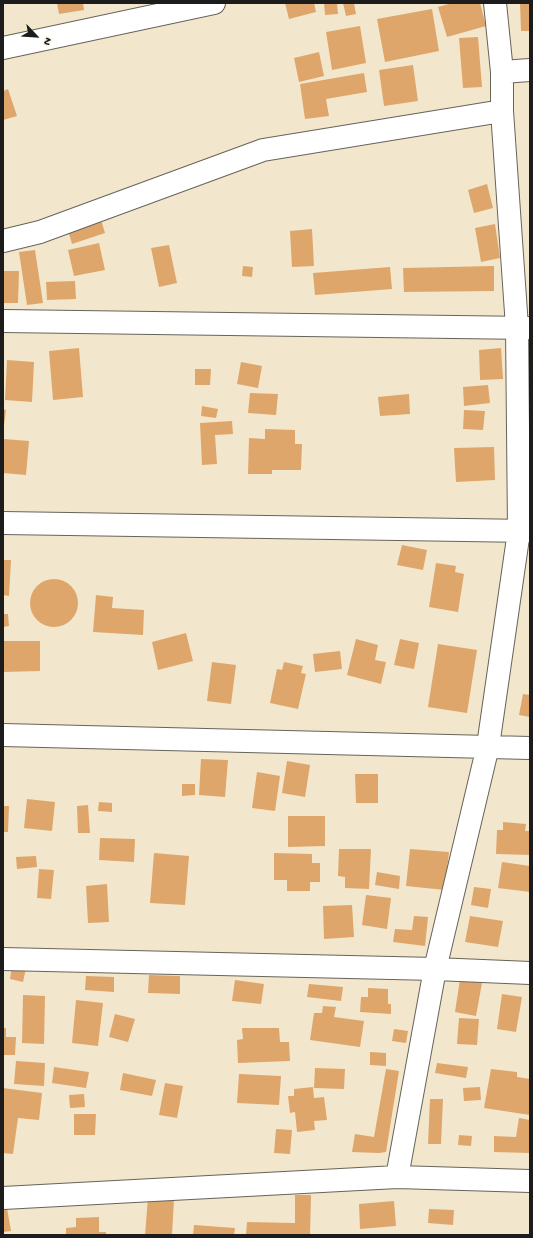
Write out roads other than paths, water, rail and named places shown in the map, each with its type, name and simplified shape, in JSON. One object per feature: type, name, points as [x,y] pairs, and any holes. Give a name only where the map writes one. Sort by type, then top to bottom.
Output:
[{"type":"street","points":[[3,48],[214,3]]},
{"type":"street","points":[[397,1177],[435,969],[488,746],[525,531],[523,328],[502,111],[502,72],[495,3]]},
{"type":"street","points":[[502,72],[530,70]]},
{"type":"street","points":[[3,241],[40,232],[264,150],[502,111]]},
{"type":"street","points":[[3,321],[523,328]]},
{"type":"street","points":[[3,523],[525,531]]},
{"type":"street","points":[[3,735],[530,748]]},
{"type":"street","points":[[3,959],[435,969],[530,973]]},
{"type":"street","points":[[3,1198],[397,1177],[530,1181]]}]
